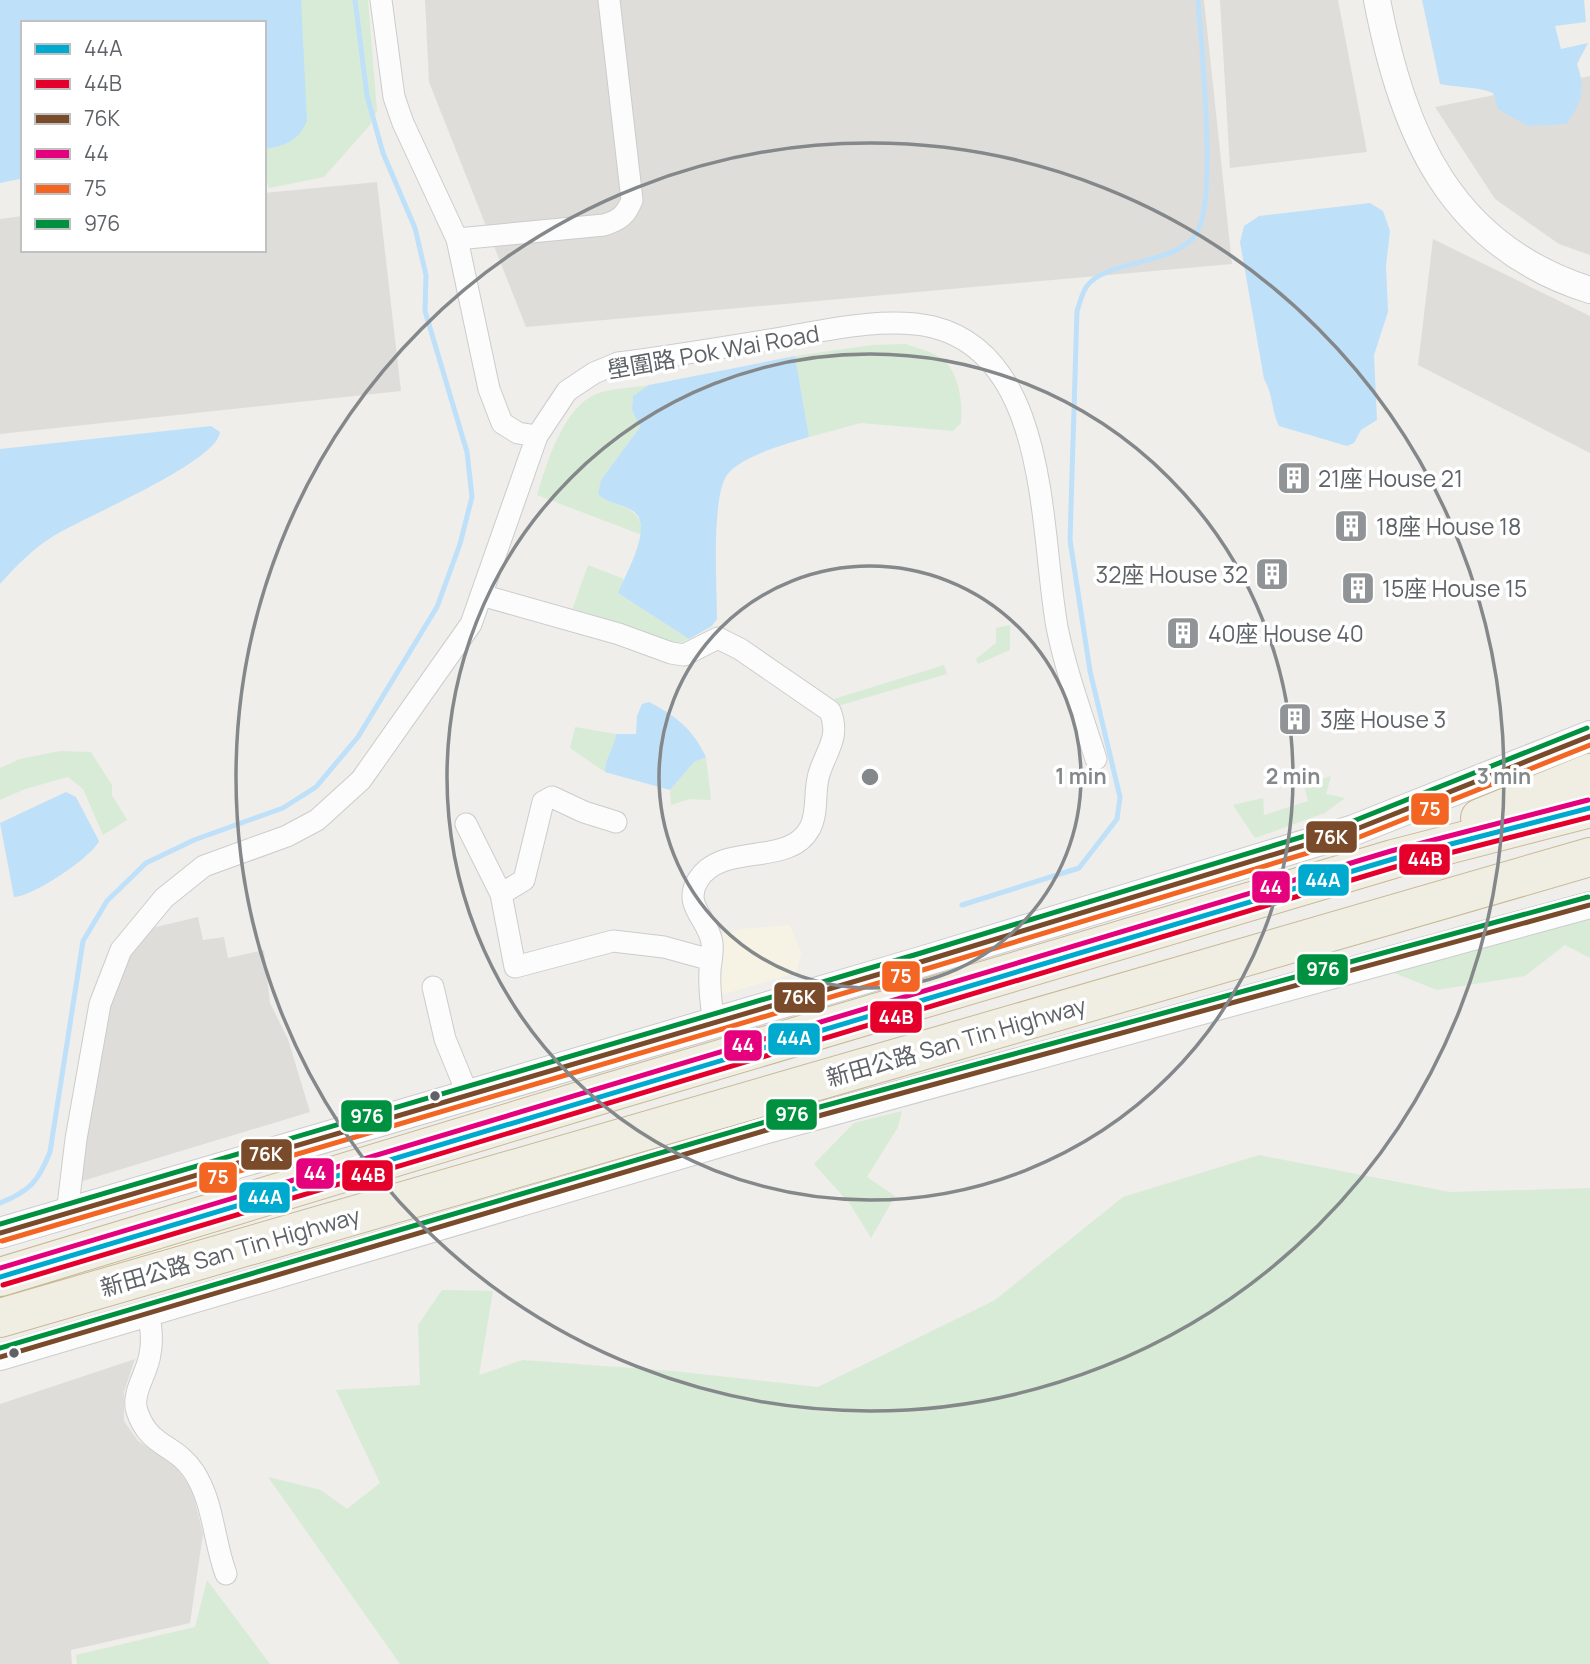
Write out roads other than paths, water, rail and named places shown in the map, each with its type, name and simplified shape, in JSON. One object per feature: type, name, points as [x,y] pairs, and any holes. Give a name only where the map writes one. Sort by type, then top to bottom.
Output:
[{"type":"highway","points":[[1393,859],[1514,802],[1590,773]]},
{"type":"highway","name":"新田公路 San Tin Highway","points":[[0,1277],[1393,859],[1590,808]]},
{"type":"highway","name":"新田公路 San Tin Highway","points":[[0,1318],[1590,857]]},
{"type":"main road","points":[[0,1233],[715,1023],[1354,830],[1590,736]]},
{"type":"street","points":[[381,0],[394,97],[403,123],[457,239],[489,389],[502,423],[518,433],[537,436]]},
{"type":"street","points":[[457,239],[604,225],[619,220],[627,212],[632,200],[609,0]]},
{"type":"street","points":[[1377,0],[1410,124],[1449,192],[1497,245],[1560,280],[1590,290]]},
{"type":"street","name":"壆圍路 Pok Wai Road","points":[[67,1214],[76,1139],[100,1004],[121,950],[164,898],[204,866],[287,836],[317,820],[360,780],[471,624],[537,436],[567,391],[594,373],[618,363],[880,324],[933,327],[972,345],[997,367],[1009,385],[1025,428],[1037,483],[1057,626],[1068,674],[1096,759]]},
{"type":"street","points":[[481,595],[619,634],[671,653],[684,655],[718,638],[740,649],[830,711],[835,724],[835,736],[820,770],[814,819],[804,836],[786,847],[717,863],[698,880],[693,894],[694,907],[710,934],[710,1004],[715,1023]]},
{"type":"street","points":[[501,894],[524,880],[531,840],[543,802],[552,797],[616,822]]},
{"type":"street","points":[[466,824],[501,894],[515,967],[613,941],[651,944],[711,960]]},
{"type":"street","points":[[0,1357],[148,1311],[767,1130],[1590,905]]},
{"type":"street","points":[[433,987],[445,1039],[468,1095]]},
{"type":"street","points":[[148,1311],[152,1328],[150,1356],[135,1401],[137,1411],[149,1437],[185,1460],[196,1475],[211,1506],[217,1549],[226,1574]]},
{"type":"water","points":[[0,0],[301,0],[307,121],[295,138],[266,149],[266,21],[21,21],[21,178],[0,183]]},
{"type":"water","points":[[1422,0],[1584,0],[1586,22],[1555,26],[1561,49],[1588,43],[1577,64],[1581,96],[1576,110],[1566,124],[1528,126],[1498,109],[1493,93],[1440,84]]},
{"type":"water","points":[[1370,203],[1383,211],[1390,231],[1386,266],[1388,312],[1374,355],[1377,420],[1361,430],[1354,443],[1347,446],[1279,426],[1264,379],[1240,242],[1244,226],[1259,216]]},
{"type":"water","points":[[795,356],[809,437],[753,456],[727,475],[722,486],[717,522],[717,619],[712,626],[689,639],[618,593],[632,563],[641,527],[639,518],[633,511],[598,494],[601,480],[640,427],[632,410],[633,396],[649,385]]},
{"type":"water","points":[[211,426],[220,432],[213,445],[197,459],[146,489],[52,537],[25,558],[0,584],[0,449]]},
{"type":"water","points":[[649,702],[683,724],[706,757],[694,762],[670,790],[605,772],[616,734],[636,734],[637,716],[642,704]]},
{"type":"water","points":[[66,792],[76,797],[99,841],[86,856],[61,875],[34,890],[14,897],[0,823]]},
{"type":"waterway","points":[[0,1203],[32,1184],[50,1152],[83,941],[107,901],[146,863],[194,840],[283,808],[316,787],[358,737],[437,607],[460,544],[472,497],[467,452],[425,311],[426,275],[415,228],[383,153],[367,96],[355,0]]},
{"type":"waterway","points":[[962,905],[1079,868],[1117,819],[1120,797],[1090,671],[1070,540],[1077,311],[1085,288],[1097,277],[1172,252],[1196,234],[1203,217],[1207,158],[1198,0]]},
{"type":"place","name":"21座 House 21","points":[[1294,478]]},
{"type":"place","name":"18座 House 18","points":[[1351,526]]},
{"type":"place","name":"32座 House 32","points":[[1272,574]]},
{"type":"place","name":"15座 House 15","points":[[1358,588]]},
{"type":"place","name":"40座 House 40","points":[[1183,633]]},
{"type":"place","name":"3座 House 3","points":[[1295,719]]}]
